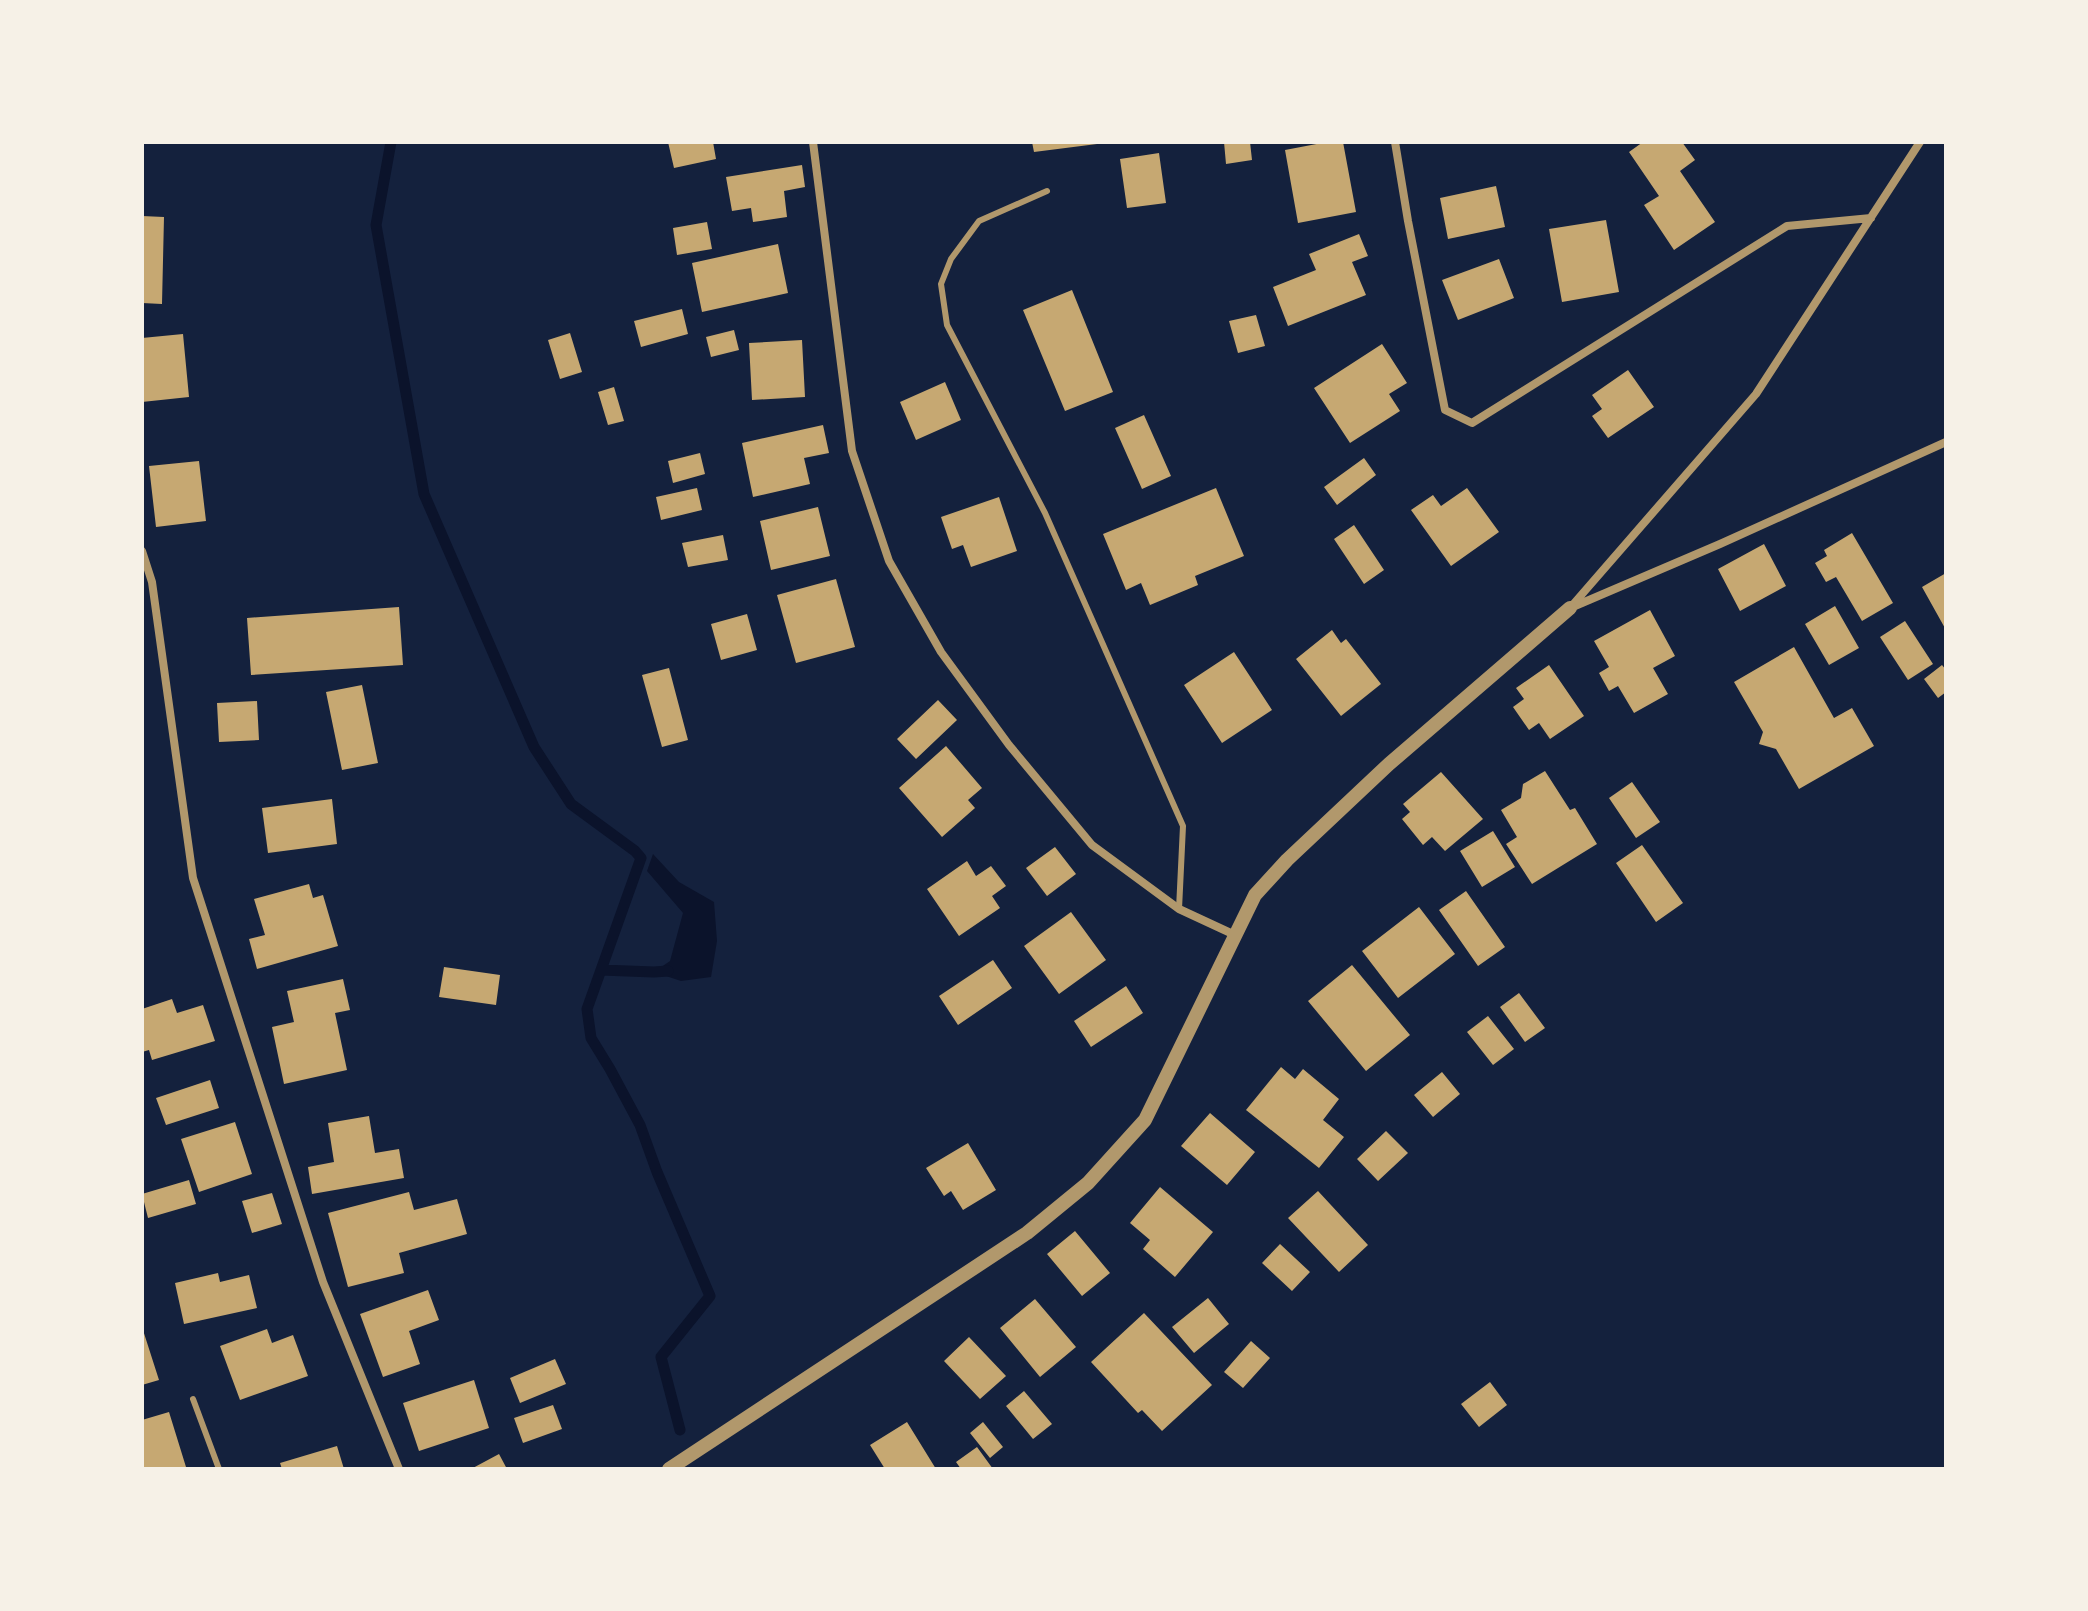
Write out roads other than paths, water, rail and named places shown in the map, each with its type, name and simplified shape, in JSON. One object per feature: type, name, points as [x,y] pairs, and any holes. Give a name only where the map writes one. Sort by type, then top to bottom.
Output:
[{"type":"street","points":[[813,142],[852,451],[889,561],[941,652],[1009,745],[1092,845],[1179,909],[1235,935]]},
{"type":"street","points":[[1395,142],[1445,410],[1472,423],[1787,226],[1871,218]]},
{"type":"street","points":[[669,1469],[1027,1233],[1088,1183],[1145,1120],[1255,895],[1287,860],[1389,764],[1570,608],[1756,394],[1920,142]]},
{"type":"street","points":[[1570,608],[1946,442]]},
{"type":"street","points":[[142,551],[152,582],[193,878],[323,1282],[399,1469]]},
{"type":"lane","points":[[1047,191],[979,221],[951,259],[941,284],[947,325],[1045,513],[1183,826],[1179,909]]},
{"type":"lane","points":[[193,1399],[219,1469]]},
{"type":"water","points":[[653,854],[679,882],[714,902],[717,941],[711,977],[681,981],[654,972],[670,961],[683,913],[647,871]]},
{"type":"waterway","points":[[391,142],[376,225],[424,494],[534,747],[571,804],[641,858],[587,1009],[591,1038],[640,1125],[710,1296],[661,1357],[680,1430]]},
{"type":"waterway","points":[[601,970],[668,971]]}]
